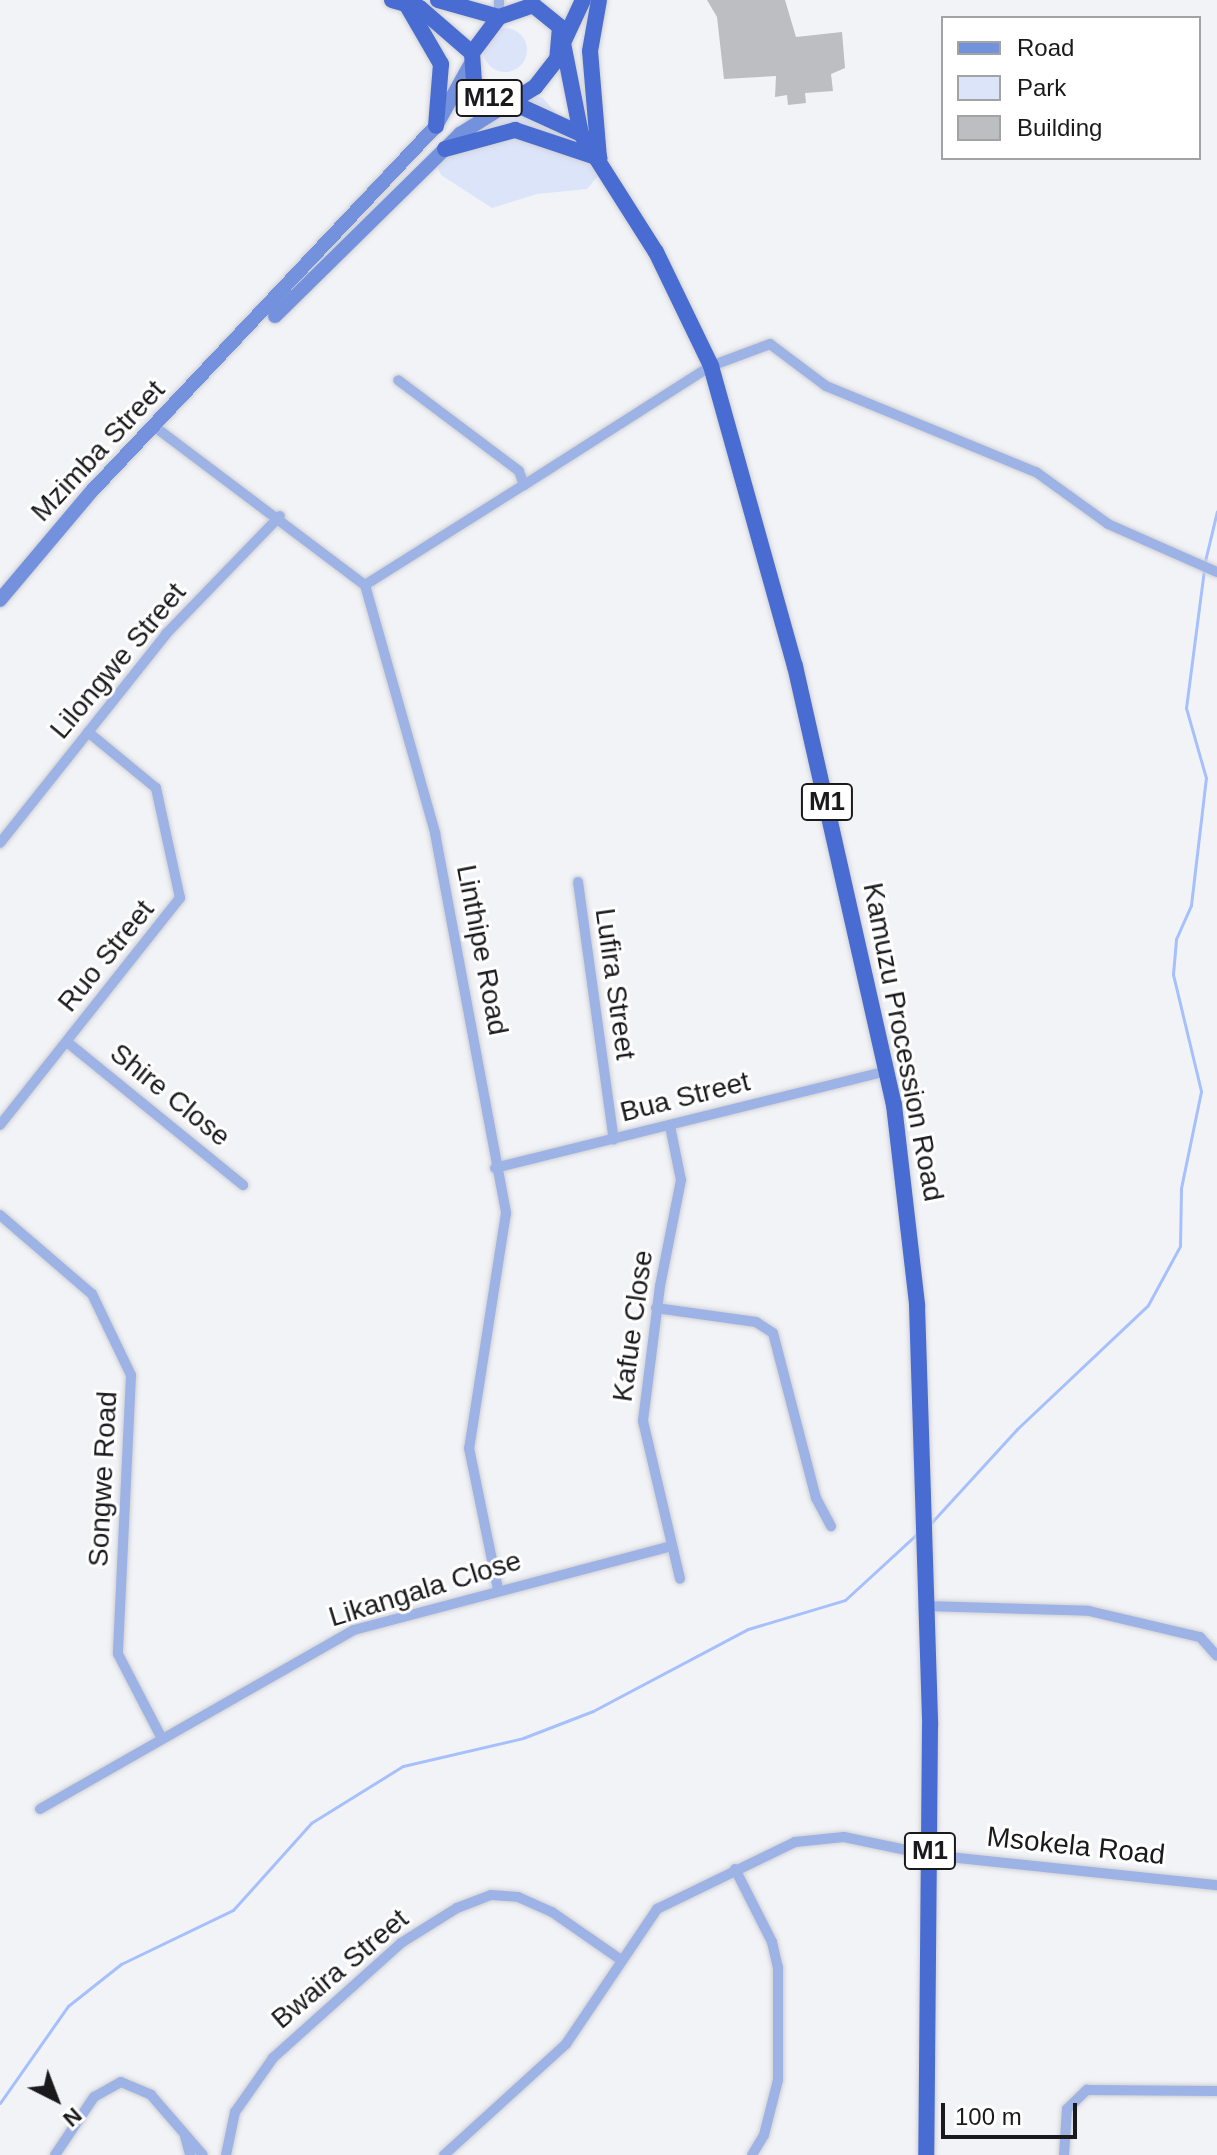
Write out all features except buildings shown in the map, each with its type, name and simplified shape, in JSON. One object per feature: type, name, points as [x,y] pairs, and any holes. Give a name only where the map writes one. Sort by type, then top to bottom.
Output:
[{"type":"highway","points":[[438,0],[499,8],[533,2],[553,16],[563,43]]},
{"type":"highway","name":"M12","points":[[499,8],[471,59],[480,92],[511,102],[547,74],[583,0]]},
{"type":"highway","points":[[445,149],[515,130],[599,158],[590,51],[599,0]]},
{"type":"highway","points":[[399,1],[437,20],[471,59]]},
{"type":"highway","points":[[399,1],[441,64],[436,126]]},
{"type":"highway","name":"M1","points":[[563,43],[581,134]]},
{"type":"highway","name":"M1","points":[[511,102],[581,134]]},
{"type":"highway","name":"Kamuzu Procession Road","points":[[581,134],[599,158],[685,303],[711,366],[795,666],[886,1071],[915,1251],[930,1855],[926,2155]]},
{"type":"main road","points":[[205,376],[453,106],[471,59]]},
{"type":"main road","points":[[205,376],[289,303],[473,123],[511,102]]},
{"type":"main road","name":"Mzimba Street","points":[[0,600],[155,427],[205,376]]},
{"type":"street","points":[[155,427],[280,516],[365,585],[524,481],[711,366],[770,344],[826,386],[1036,472],[1122,532],[1217,572]]},
{"type":"street","points":[[398,380],[524,481]]},
{"type":"street","name":"Lilongwe Street","points":[[0,843],[166,634],[280,516]]},
{"type":"street","name":"Linthipe Road","points":[[365,585],[435,833],[505,1229],[469,1448],[498,1589]]},
{"type":"street","name":"Ruo Street","points":[[0,1125],[180,898],[156,788],[88,732]]},
{"type":"street","name":"Lufira Street","points":[[578,882],[614,1140]]},
{"type":"street","name":"Shire Close","points":[[67,1042],[243,1185]]},
{"type":"street","name":"Bua Street","points":[[495,1168],[886,1071]]},
{"type":"street","name":"Kafue Close","points":[[670,1126],[681,1180],[656,1308],[643,1421],[680,1579]]},
{"type":"street","name":"Songwe Road","points":[[0,1215],[92,1294],[131,1375],[118,1654],[161,1737]]},
{"type":"street","points":[[656,1308],[756,1322],[773,1333],[816,1498],[831,1526]]},
{"type":"street","name":"Likangala Close","points":[[40,1809],[161,1737],[354,1630],[498,1589],[672,1546]]},
{"type":"street","points":[[925,1606],[1089,1611],[1200,1637],[1217,1656]]},
{"type":"street","name":"Msokela Road","points":[[444,2155],[566,2044],[657,1909],[735,1869],[814,1837],[930,1855],[1217,1885]]},
{"type":"street","points":[[735,1869],[772,1942],[778,1967],[778,2080],[764,2135],[752,2155]]},
{"type":"street","name":"Bwaira Street","points":[[226,2155],[235,2112],[273,2058],[401,1943],[457,1908],[491,1895],[518,1897],[552,1912],[621,1960]]},
{"type":"street","points":[[55,2155],[94,2097],[121,2082],[151,2095],[203,2155]]},
{"type":"street","points":[[1064,2155],[1067,2109],[1087,2090],[1217,2091]]},
{"type":"street","points":[[183,2130],[190,2155]]},
{"type":"green space","points":[[505,28],[520,35],[527,50],[520,65],[505,72],[490,65],[483,50],[490,35]]},
{"type":"green space","points":[[515,91],[543,98],[570,129],[598,176],[587,189],[537,194],[492,208],[441,175],[432,157],[451,134],[490,98]]},
{"type":"waterway","points":[[1205,561],[1217,511]]},
{"type":"waterway","points":[[931,1523],[1017,1429],[1148,1305],[1180,1246],[1181,1188],[1201,1091],[1173,974],[1176,939],[1191,905],[1206,778],[1186,708],[1204,570]]},
{"type":"waterway","points":[[0,2103],[68,2006],[121,1964],[233,1910],[311,1823],[403,1766],[523,1738],[593,1711],[748,1629],[845,1600],[919,1532]]}]
